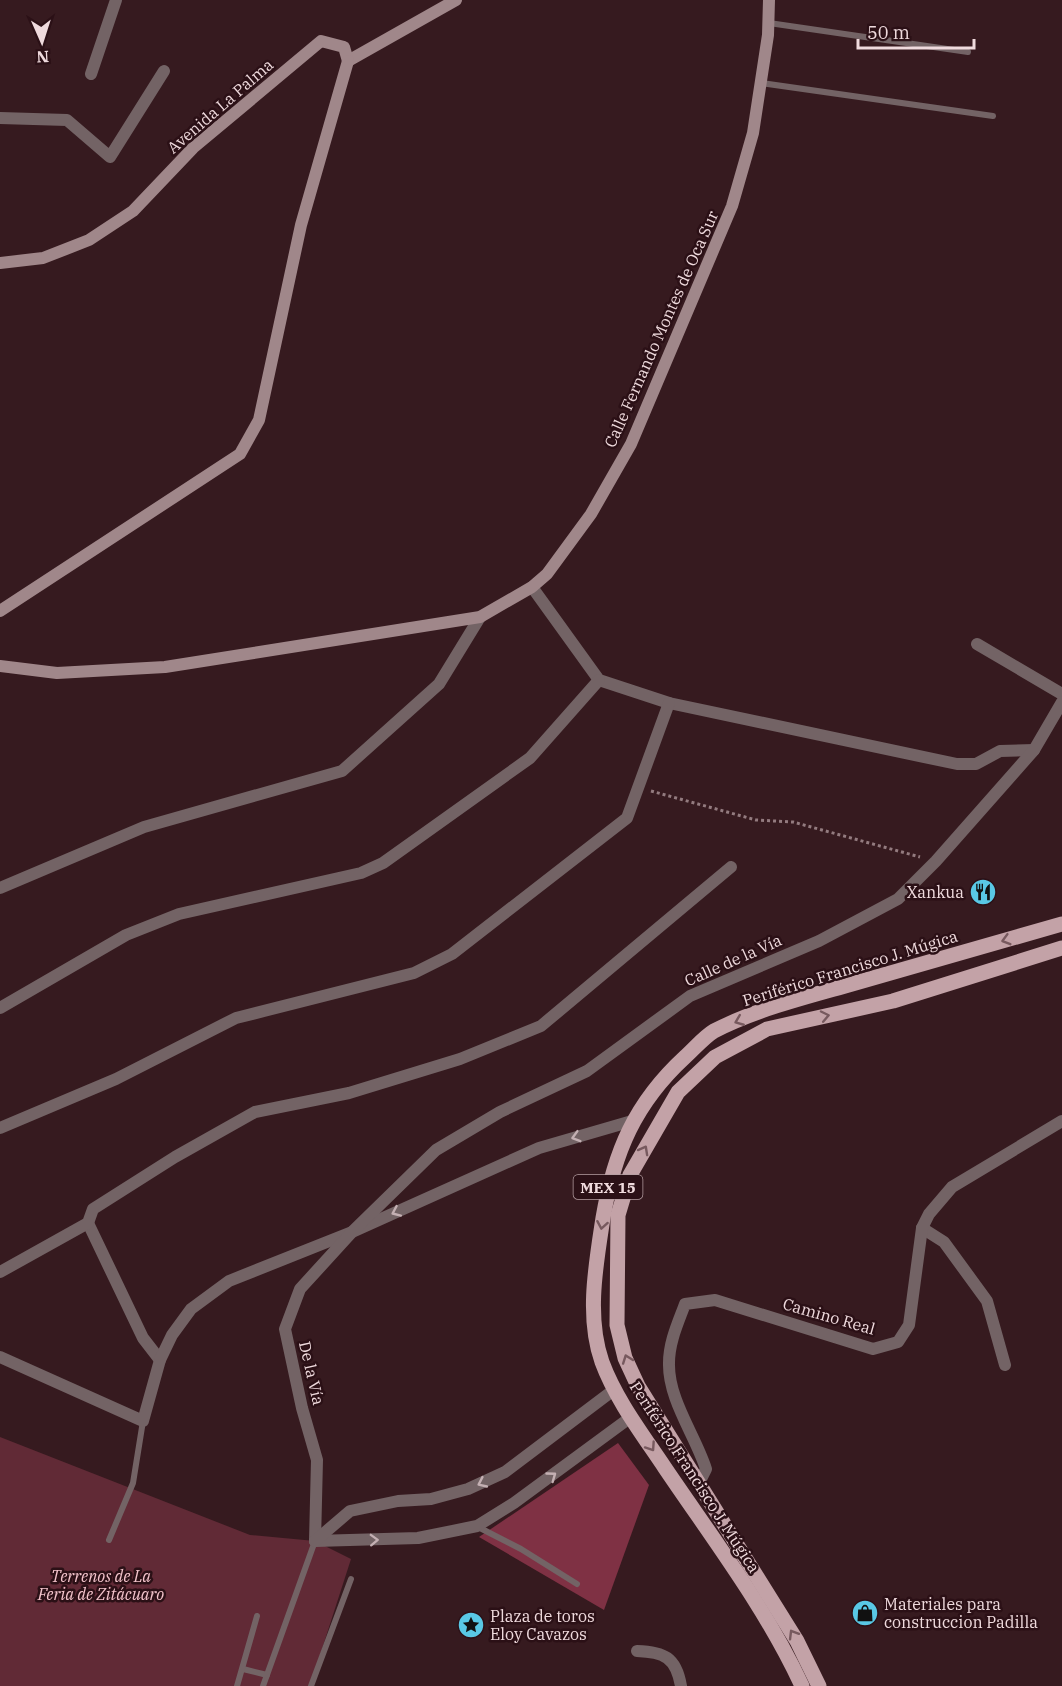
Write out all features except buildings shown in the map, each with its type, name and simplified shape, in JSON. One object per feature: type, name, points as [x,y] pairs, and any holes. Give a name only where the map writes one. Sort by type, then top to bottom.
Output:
[{"type":"main road","name":"Periférico Francisco J. Múgica","points":[[802,1686],[786,1651],[763,1613],[631,1417],[602,1362],[597,1340],[594,1295],[596,1256],[610,1176],[632,1121],[645,1101],[675,1067],[712,1032],[779,1005],[1062,924]]},
{"type":"main road","name":"Periférico Francisco J. Múgica","points":[[819,1686],[797,1641],[698,1485],[638,1386],[625,1358],[617,1325],[618,1215],[630,1175],[678,1092],[715,1057],[767,1029],[893,1001],[1062,948]]},
{"type":"street","points":[[91,74],[116,0]]},
{"type":"street","points":[[0,611],[240,454],[259,420],[301,225],[348,61],[456,0]]},
{"type":"street","name":"Calle Fernando Montes de Oca Sur","points":[[480,617],[532,587],[547,574],[591,514],[631,444],[732,206],[753,134],[761,83],[769,0]]},
{"type":"street","name":"Avenida La Palma","points":[[0,263],[43,258],[89,240],[133,211],[193,148],[321,41],[344,48],[348,61]]},
{"type":"street","points":[[0,118],[67,120],[110,157],[164,71]]},
{"type":"street","points":[[532,587],[599,680],[669,703],[957,764],[976,764],[1000,751],[1034,750]]},
{"type":"street","points":[[0,666],[57,673],[165,668],[480,617]]},
{"type":"street","points":[[0,888],[144,827],[342,771],[440,684],[480,617]]},
{"type":"street","points":[[977,644],[1062,694]]},
{"type":"street","points":[[0,1008],[126,935],[179,914],[361,873],[383,863],[530,758],[599,680]]},
{"type":"street","name":"Calle de la Vía","points":[[352,1232],[436,1150],[500,1112],[587,1071],[690,996],[819,941],[898,899],[936,861],[1034,750],[1062,702]]},
{"type":"street","points":[[0,1128],[116,1079],[236,1018],[414,973],[452,954],[627,818],[669,703]]},
{"type":"street","points":[[0,1272],[88,1223],[93,1209],[175,1157],[255,1112],[349,1093],[460,1059],[541,1026],[731,867]]},
{"type":"street","points":[[0,1357],[143,1421],[160,1360],[172,1335],[191,1309],[230,1281],[352,1232],[539,1148],[632,1121]]},
{"type":"street","name":"Camino Real","points":[[698,1485],[706,1469],[670,1383],[670,1348],[685,1304],[715,1300],[873,1349],[898,1342],[909,1325],[922,1228],[929,1214],[952,1187],[1062,1121]]},
{"type":"street","points":[[88,1223],[143,1338],[160,1360]]},
{"type":"street","points":[[922,1228],[944,1242],[987,1301],[1005,1365]]},
{"type":"street","name":"De la Vía","points":[[315,1541],[318,1460],[302,1408],[285,1329],[300,1289],[352,1232]]},
{"type":"street","points":[[315,1541],[350,1511],[398,1501],[431,1499],[468,1489],[506,1472],[615,1389]]},
{"type":"street","points":[[315,1541],[418,1538],[477,1526],[514,1503],[631,1417]]},
{"type":"street","points":[[637,1651],[658,1652],[671,1660],[681,1686]]},
{"type":"lane","points":[[768,23],[968,52]]},
{"type":"lane","points":[[761,83],[993,116]]},
{"type":"lane","points":[[109,1540],[133,1483],[143,1421]]},
{"type":"lane","points":[[477,1526],[521,1549],[577,1584]]},
{"type":"lane","points":[[263,1686],[315,1541]]},
{"type":"lane","points":[[311,1686],[351,1579]]},
{"type":"lane","points":[[237,1686],[257,1616]]},
{"type":"lane","points":[[243,1669],[267,1675]]},
{"type":"path","points":[[638,787],[756,820],[793,822],[936,861]]},
{"type":"green space","name":"Terrenos de La Feria de Zitácuaro","points":[[0,1437],[250,1535],[315,1541],[351,1559],[310,1686],[0,1686]]},
{"type":"place","name":"Xankua","points":[[983,892]]},
{"type":"place","name":"Materiales para construccion Padilla","points":[[865,1613]]},
{"type":"place","name":"Plaza de toros Eloy Cavazos","points":[[471,1625]]}]
